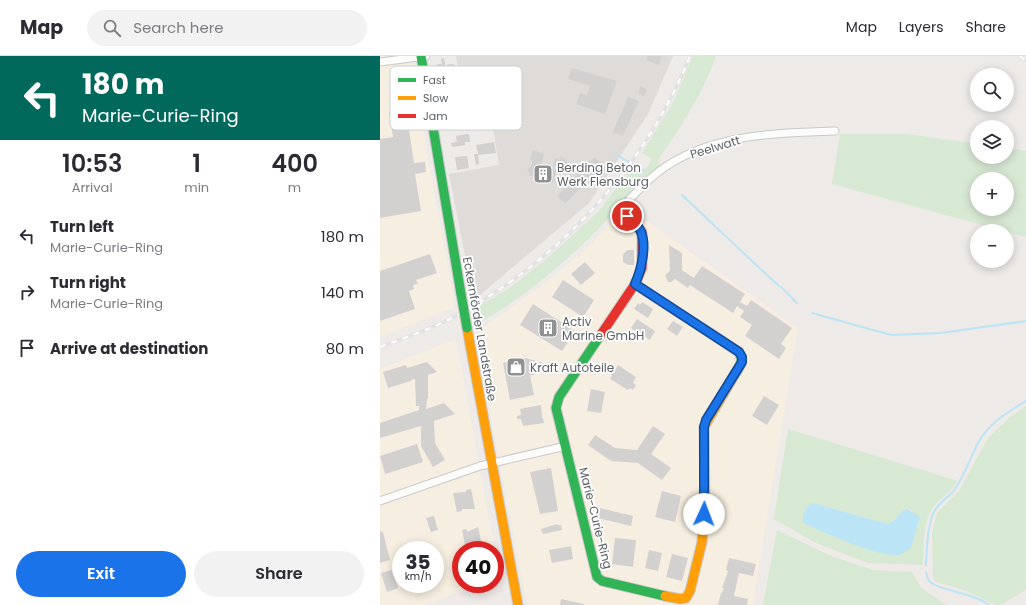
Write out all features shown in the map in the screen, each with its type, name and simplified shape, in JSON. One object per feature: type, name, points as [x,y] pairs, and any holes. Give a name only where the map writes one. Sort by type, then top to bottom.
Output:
[{"type":"street","points":[[380,62],[423,56]]},
{"type":"street","name":"Eckernförder Landstraße","points":[[423,56],[425,66]]},
{"type":"street","name":"Eckernförder Landstraße","points":[[435,130],[461,294],[518,605]]},
{"type":"street","name":"Peelwatt","points":[[618,212],[658,172],[686,155],[710,146],[755,136],[787,132],[835,130]]},
{"type":"street","name":"Marie-Curie-Ring","points":[[618,212],[642,232],[642,268],[635,284],[559,397],[556,408],[597,576],[602,580],[680,599],[686,598],[690,591],[702,542],[705,500],[704,427],[706,420],[742,362],[742,357],[739,352],[635,284]]},
{"type":"street","points":[[380,501],[491,463],[566,446]]},
{"type":"shaded area","points":[[380,56],[410,56],[412,66],[390,66],[390,130],[423,130],[454,300],[453,308],[380,337]]},
{"type":"shaded area","points":[[456,56],[673,56],[648,114],[589,203],[474,300],[449,174],[499,165],[493,130],[522,130],[522,66],[458,66]]},
{"type":"shaded area","points":[[627,207],[798,328],[753,605],[527,605],[475,333],[551,279],[592,243],[623,209]]},
{"type":"shaded area","points":[[456,339],[493,541],[452,541],[452,593],[457,593],[423,605],[380,605],[380,369]]},
{"type":"green space","points":[[693,56],[716,56],[698,97],[683,123],[658,160],[660,167],[562,263],[520,297],[476,324],[474,309],[508,289],[544,261],[598,212],[632,168],[643,173],[652,159],[642,153],[674,101]]},
{"type":"green space","points":[[840,134],[907,134],[970,143],[970,164],[1014,164],[1014,149],[1026,151],[1026,237],[1014,234],[1014,224],[978,224],[832,184]]},
{"type":"green space","points":[[1026,406],[1026,590],[999,605],[964,590],[936,582],[933,577],[932,533],[937,513],[959,491],[988,438],[1009,418]]},
{"type":"green space","points":[[788,429],[958,481],[935,505],[928,518],[924,534],[923,565],[868,563],[816,543],[774,519]],"holes":[[[813,503],[888,524],[892,523],[905,510],[913,511],[860,546]]]},
{"type":"green space","points":[[777,530],[831,556],[873,570],[912,572],[922,589],[947,605],[763,605]]},
{"type":"water","points":[[813,503],[888,524],[894,521],[904,510],[907,509],[920,517],[911,547],[898,555],[889,555],[850,543],[803,523],[805,511]]},
{"type":"building","points":[[648,56],[662,56],[659,65],[646,60]]},
{"type":"building","points":[[444,58],[445,66],[438,66],[437,64],[442,64],[441,59]]},
{"type":"building","points":[[454,64],[454,66],[447,66]]},
{"type":"building","points":[[572,68],[617,81],[605,114],[576,104],[580,93],[587,95],[590,86],[568,79]]},
{"type":"building","points":[[641,86],[647,90],[644,96],[638,93]]},
{"type":"building","points":[[628,97],[639,101],[623,136],[613,132]]},
{"type":"building","points":[[392,130],[409,130],[414,163],[425,162],[426,172],[415,174],[421,211],[380,218],[380,139],[393,137]]},
{"type":"building","points":[[469,134],[470,142],[465,142],[465,145],[452,147],[451,143],[457,142],[456,136]]},
{"type":"building","points":[[494,142],[496,153],[478,155],[479,164],[476,165],[474,154],[478,154],[476,145]]},
{"type":"building","name":"Berding Beton Werk Flensburg","points":[[533,150],[544,154],[541,165],[557,170],[553,183],[529,175],[530,172],[527,171],[529,167],[531,167],[533,161],[530,160]]},
{"type":"building","points":[[467,156],[469,168],[457,170],[455,157]]},
{"type":"building","points":[[561,157],[566,159],[565,161],[569,163],[566,170],[553,166],[555,158],[560,160]]},
{"type":"building","points":[[594,157],[603,165],[565,204],[557,196]]},
{"type":"building","points":[[669,245],[682,253],[682,270],[694,278],[702,266],[745,294],[740,302],[747,306],[751,300],[792,328],[781,344],[786,348],[779,359],[745,336],[752,325],[740,317],[744,311],[737,306],[733,313],[690,285],[688,288],[675,279],[668,282],[665,275],[670,271]]},
{"type":"building","points":[[628,250],[634,250],[634,265],[628,265],[623,262],[623,254]]},
{"type":"building","points":[[430,254],[437,273],[416,280],[418,284],[413,285],[414,289],[409,291],[415,309],[380,321],[380,271]]},
{"type":"building","points":[[585,262],[595,273],[581,285],[571,274]]},
{"type":"building","points":[[563,280],[594,300],[583,317],[552,297]]},
{"type":"building","points":[[642,302],[653,309],[648,318],[634,309],[638,303],[640,305]]},
{"type":"building","name":"Activ Marine GmbH","points":[[533,304],[575,331],[562,351],[520,325]]},
{"type":"building","points":[[637,319],[655,331],[650,340],[631,328]]},
{"type":"building","points":[[673,321],[683,327],[677,336],[667,329]]},
{"type":"building","points":[[526,358],[543,363],[540,374],[533,372],[534,375],[530,375],[534,395],[510,400],[503,363]]},
{"type":"building","points":[[427,362],[437,372],[428,375],[428,399],[426,409],[444,403],[455,414],[434,421],[435,443],[445,460],[433,467],[421,446],[421,426],[380,438],[380,423],[419,410],[419,406],[416,406],[415,379],[388,388],[383,372],[406,365],[407,368]]},
{"type":"building","points":[[618,365],[636,377],[633,383],[636,385],[633,390],[630,388],[628,390],[610,379],[612,375],[610,374],[613,368],[615,370]]},
{"type":"building","points":[[591,389],[605,392],[601,413],[587,411]]},
{"type":"building","points":[[764,396],[779,405],[767,425],[752,416]]},
{"type":"building","points":[[541,405],[544,423],[523,426],[521,419],[517,419],[517,416],[521,415],[520,409]]},
{"type":"building","points":[[653,426],[665,434],[651,454],[671,468],[662,480],[638,463],[611,461],[588,445],[595,435],[615,448],[637,450]]},
{"type":"building","points":[[417,444],[423,462],[385,474],[380,456]]},
{"type":"building","points":[[551,468],[558,511],[540,514],[530,472]]},
{"type":"building","points":[[471,489],[475,509],[462,509],[462,511],[457,512],[453,493],[466,492],[466,490]]},
{"type":"building","points":[[662,491],[681,496],[675,522],[655,517]]},
{"type":"building","points":[[600,508],[633,516],[631,526],[598,518]]},
{"type":"building","points":[[434,516],[438,530],[431,532],[426,518]]},
{"type":"building","points":[[557,524],[561,525],[562,530],[543,534],[541,529]]},
{"type":"building","points":[[478,527],[481,541],[464,541],[462,530],[467,529],[467,532]]},
{"type":"building","points":[[380,531],[383,532],[390,560],[380,563]]},
{"type":"building","points":[[615,538],[636,540],[633,567],[612,564]]},
{"type":"building","points":[[571,546],[573,559],[552,563],[549,550]]},
{"type":"building","points":[[649,550],[662,553],[658,571],[645,568]]},
{"type":"building","points":[[672,554],[688,558],[682,581],[666,577]]},
{"type":"building","points":[[729,558],[756,564],[753,576],[739,573],[734,596],[748,599],[747,605],[718,605],[728,571],[726,570]]},
{"type":"building","points":[[392,570],[392,590],[387,592],[381,573]]},
{"type":"building","points":[[561,599],[584,604],[584,605],[560,605]]},
{"type":"waterway","points":[[615,154],[644,171]]},
{"type":"waterway","points":[[682,195],[715,226]]},
{"type":"waterway","points":[[717,228],[753,262]]},
{"type":"waterway","points":[[754,263],[779,286]]},
{"type":"waterway","points":[[781,287],[797,303]]},
{"type":"waterway","points":[[812,313],[891,335],[941,333],[1026,321]]},
{"type":"waterway","points":[[926,565],[928,533],[935,510],[959,484],[982,436],[999,419],[1026,401]]},
{"type":"waterway","points":[[926,572],[928,580],[933,584],[975,597],[989,605]]},
{"type":"railway","points":[[380,347],[416,334],[450,319],[489,296],[526,270],[561,241],[593,208],[622,174],[649,136],[671,97],[690,56]]},
{"type":"railway","points":[[1020,56],[1026,61]]},
{"type":"traffic: fast","points":[[421,56],[423,66]]},
{"type":"traffic: fast","points":[[433,130],[461,294]]},
{"type":"traffic: fast","points":[[635,284],[739,352],[741,361],[735,374]]},
{"type":"traffic: fast","points":[[461,294],[467,328]]},
{"type":"traffic: fast","points":[[602,333],[559,397],[556,408],[597,577],[602,581],[665,596]]},
{"type":"traffic: slow","points":[[467,328],[518,605]]},
{"type":"traffic: slow","points":[[665,596],[680,599],[686,598],[690,591],[702,542],[705,500],[704,427],[735,374]]},
{"type":"traffic: jam","points":[[602,333],[635,284],[642,268],[642,232],[620,210]]},
{"type":"place","name":"Berding Beton Werk Flensburg","points":[[543,174]]},
{"type":"place","name":"Activ Marine GmbH","points":[[548,328]]},
{"type":"place","name":"Kraft Autoteile","points":[[516,367]]},
{"type":"route","points":[[627,216],[642,232],[642,268],[635,284],[739,352],[742,357],[742,362],[728,387],[706,420],[704,427],[704,514]]}]
